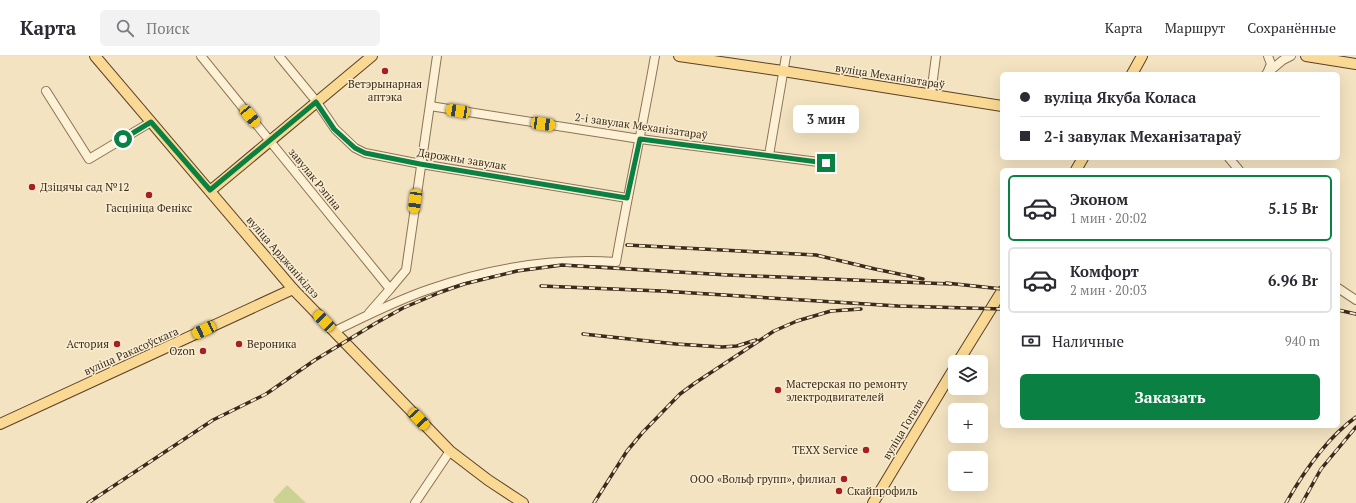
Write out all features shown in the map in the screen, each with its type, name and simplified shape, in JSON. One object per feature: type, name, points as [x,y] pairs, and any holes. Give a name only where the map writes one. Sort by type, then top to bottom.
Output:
[{"type":"main road","name":"вуліца Арджанікідзэ","points":[[95,56],[293,289],[450,451],[488,480],[523,503]]},
{"type":"main road","points":[[210,190],[372,56]]},
{"type":"main road","name":"вуліца Механізатараў","points":[[680,56],[1000,106]]},
{"type":"main road","points":[[1133,72],[1142,56]]},
{"type":"main road","points":[[1306,56],[1356,64]]},
{"type":"main road","name":"вуліца Ракасоўскага","points":[[0,424],[293,289]]},
{"type":"main road","points":[[962,355],[1000,295]]},
{"type":"main road","name":"вуліца Гогаля","points":[[873,503],[948,379]]},
{"type":"street","name":"завулак Рэпіна","points":[[201,56],[390,289]]},
{"type":"street","name":"Дарожны завулак","points":[[279,56],[316,102],[334,129],[355,148],[365,153],[420,164],[627,198]]},
{"type":"street","points":[[367,316],[406,270],[420,164],[437,56]]},
{"type":"street","points":[[335,331],[409,297],[443,284],[520,265],[590,260],[616,262],[655,56]]},
{"type":"street","points":[[769,155],[786,56]]},
{"type":"street","points":[[931,94],[936,56]]},
{"type":"street","points":[[1267,72],[1271,64],[1268,56]]},
{"type":"street","points":[[1268,72],[1291,56]]},
{"type":"street","points":[[46,91],[89,159],[151,122]]},
{"type":"street","name":"2-і завулак Механізатараў","points":[[430,106],[640,139],[826,163]]},
{"type":"street","points":[[1231,160],[1237,168]]},
{"type":"street","points":[[1340,289],[1356,300]]},
{"type":"street","points":[[414,503],[450,451]]},
{"type":"green space","points":[[287,485],[306,503],[275,503],[273,500]]},
{"type":"railway","points":[[627,245],[816,255],[923,279]]},
{"type":"railway","points":[[88,503],[213,420],[266,394],[315,360],[376,323],[403,308],[464,284],[517,271],[562,265],[728,275],[951,284]]},
{"type":"railway","points":[[946,283],[1000,289]]},
{"type":"railway","points":[[541,286],[661,291],[898,306],[1000,309]]},
{"type":"railway","points":[[594,503],[627,451],[643,432],[680,394],[695,383],[774,331],[797,321],[831,311],[861,309]]},
{"type":"railway","points":[[1340,310],[1356,314]]},
{"type":"railway","points":[[583,334],[676,344],[722,347],[737,346],[756,340]]},
{"type":"railway","points":[[1286,503],[1317,456],[1326,445],[1356,417]]},
{"type":"railway","points":[[1302,503],[1321,469],[1356,427]]},
{"type":"place","name":"Ветэрынарная аптэка","points":[[385,71]]},
{"type":"place","name":"Дзіцячы сад №12","points":[[32,187]]},
{"type":"place","name":"Гасцініца Фенікс","points":[[149,195]]},
{"type":"place","name":"Астория","points":[[117,344]]},
{"type":"place","name":"Вероника","points":[[239,344]]},
{"type":"place","name":"Ozon","points":[[203,351]]},
{"type":"place","name":"Мастерская по ремонту электродвигателей","points":[[778,390]]},
{"type":"place","name":"TEXX Service","points":[[866,450]]},
{"type":"place","name":"ООО «Вольф групп», филиал","points":[[844,479]]},
{"type":"place","name":"Скайпрофиль","points":[[839,491]]},
{"type":"route","points":[[123,139],[151,122],[210,190],[316,102],[334,129],[355,148],[365,153],[420,164],[627,198],[640,139],[826,163]]}]
